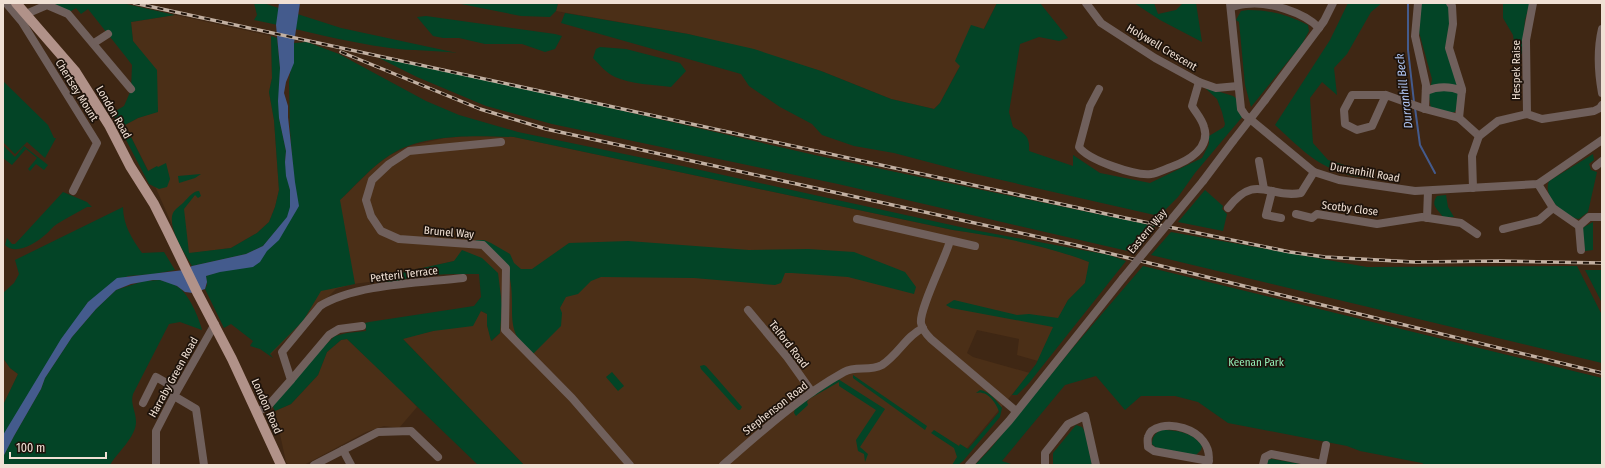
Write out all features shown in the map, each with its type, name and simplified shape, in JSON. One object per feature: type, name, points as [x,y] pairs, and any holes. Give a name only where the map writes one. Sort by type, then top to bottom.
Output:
[{"type":"main road","name":"London Road","points":[[16,3],[74,72],[93,98],[109,125],[130,166],[154,204],[198,294],[215,324],[281,465]]},
{"type":"street","name":"Chertsey Mount","points":[[6,3],[22,22],[39,48],[97,143],[73,191]]},
{"type":"street","name":"Holywell Crescent","points":[[1086,3],[1101,23],[1155,58],[1199,82],[1216,88],[1238,86]]},
{"type":"street","points":[[1230,5],[1248,3],[1271,5],[1290,10],[1313,21],[1319,28]]},
{"type":"street","name":"Eastern Way","points":[[969,465],[1016,411],[1203,181],[1319,28],[1333,3]]},
{"type":"street","points":[[1418,3],[1415,36],[1426,85],[1426,109]]},
{"type":"street","points":[[1450,3],[1452,6],[1453,24],[1449,48],[1462,91],[1459,118]]},
{"type":"street","name":"Hespek Raise","points":[[1527,114],[1526,40],[1533,3]]},
{"type":"street","points":[[26,14],[47,5],[68,14],[131,89]]},
{"type":"street","name":"Durranhill Road","points":[[1230,5],[1241,109],[1245,115],[1314,172],[1339,180],[1415,191],[1538,184]]},
{"type":"street","points":[[1602,29],[1599,42],[1599,74],[1602,93]]},
{"type":"street","points":[[94,44],[108,34]]},
{"type":"street","points":[[1098,89],[1090,106],[1079,147],[1085,154],[1120,169],[1143,174],[1152,174],[1181,164],[1196,154],[1203,145],[1206,134],[1200,117],[1192,106],[1199,82]]},
{"type":"street","points":[[1426,91],[1445,87],[1462,91]]},
{"type":"street","points":[[1386,95],[1372,126],[1357,130],[1345,124],[1344,110],[1352,95],[1386,95],[1426,109],[1459,118],[1479,136]]},
{"type":"street","points":[[1473,188],[1472,156],[1479,136],[1498,121],[1527,114],[1542,119],[1594,111],[1602,105]]},
{"type":"street","points":[[1579,226],[1553,208],[1538,184],[1602,140]]},
{"type":"street","name":"Brunel Way","points":[[501,142],[408,151],[389,164],[372,180],[366,200],[371,216],[381,231],[399,239],[483,246],[506,268],[506,330],[572,398],[630,465]]},
{"type":"street","points":[[1259,161],[1268,190],[1266,215],[1281,218]]},
{"type":"street","points":[[1228,208],[1237,196],[1250,190],[1268,190],[1291,195],[1301,193],[1314,172]]},
{"type":"street","points":[[1427,218],[1428,191]]},
{"type":"street","points":[[1503,229],[1539,220],[1553,208]]},
{"type":"street","name":"Scotby Close","points":[[1296,214],[1312,218],[1317,214],[1377,224],[1422,217],[1461,223],[1477,234]]},
{"type":"street","points":[[1579,226],[1589,217],[1602,217]]},
{"type":"street","points":[[857,219],[975,246]]},
{"type":"street","points":[[1579,226],[1581,250]]},
{"type":"street","points":[[950,240],[923,311],[921,324],[931,339],[1016,411]]},
{"type":"street","name":"Petteril Terrace","points":[[291,380],[282,352],[320,306],[326,302],[372,288],[463,278]]},
{"type":"street","name":"Telford Road","points":[[748,310],[787,357],[812,392]]},
{"type":"street","name":"Harraby Green Road","points":[[156,465],[156,432],[215,324]]},
{"type":"street","points":[[257,412],[268,406],[329,335],[339,329],[362,326]]},
{"type":"street","name":"Stephenson Road","points":[[722,465],[799,400],[846,371],[876,368],[885,363],[911,335],[923,328]]},
{"type":"street","points":[[143,403],[156,377],[196,409],[204,465]]},
{"type":"street","points":[[1045,465],[1045,453],[1068,424],[1085,416],[1096,465]]},
{"type":"street","points":[[1173,426],[1188,429],[1200,437],[1208,448],[1209,463],[1154,451],[1148,447],[1148,437],[1157,428],[1173,426]]},
{"type":"street","points":[[314,465],[378,432],[411,431],[438,457]]},
{"type":"street","points":[[1263,465],[1265,457],[1271,454],[1322,465],[1326,445]]},
{"type":"street","points":[[343,450],[351,465]]},
{"type":"shaded area","points":[[558,3],[997,3],[978,40],[957,71],[940,103],[934,109],[891,99],[821,71],[688,34],[556,11]]},
{"type":"shaded area","points":[[175,15],[271,36],[272,78],[269,92],[274,120],[279,190],[275,207],[269,222],[257,233],[231,248],[185,254],[147,168],[125,125],[138,118],[158,111],[142,53],[133,41],[131,22]]},
{"type":"shaded area","points":[[470,136],[514,137],[953,230],[1008,238],[1080,258],[1089,262],[1089,266],[1085,283],[1068,300],[1038,361],[1017,355],[1019,339],[977,330],[967,353],[973,357],[1030,373],[953,465],[524,465],[402,338],[433,331],[481,311],[487,314],[487,325],[492,341],[500,333],[498,273],[454,261],[391,275],[385,280],[353,284],[336,289],[270,355],[240,319],[226,298],[340,200],[375,166],[390,155],[410,146],[445,138]]},
{"type":"shaded area","points":[[347,339],[417,407],[399,428],[384,426],[366,432],[304,465],[289,465],[286,462],[275,411],[291,404],[318,375],[327,352],[341,340]]},
{"type":"shaded area","points":[[3,358],[10,368],[18,374],[3,406]]},
{"type":"green space","points":[[36,3],[122,3],[175,15],[131,22],[133,41],[157,70],[158,112],[138,118],[125,125],[148,171],[166,163],[170,179],[167,187],[159,189],[149,184],[112,113],[124,106],[131,90],[132,65],[88,9],[81,14],[76,8],[68,13]]},
{"type":"green space","points":[[254,3],[263,3],[341,28],[457,53],[398,49],[373,45],[254,20],[257,15]]},
{"type":"green space","points":[[456,3],[558,3],[556,11],[550,17],[521,16]]},
{"type":"green space","points":[[997,3],[1040,3],[1068,38],[1059,41],[1039,37],[1020,44],[1009,112],[1013,127],[1024,134],[1028,139],[1029,151],[1073,166],[1073,155],[1100,173],[1150,183],[1202,158],[1209,144],[1209,136],[1224,127],[1225,124],[1222,112],[1217,99],[1204,87],[1233,96],[1237,99],[1243,116],[1195,173],[1178,197],[1159,216],[966,172],[894,153],[854,146],[822,135],[812,124],[780,107],[749,86],[741,74],[561,23],[565,13],[688,34],[754,49],[821,71],[891,99],[934,109],[940,103],[960,66],[955,61],[971,25],[984,29]]},
{"type":"green space","points":[[1134,3],[1154,3],[1158,14],[1176,10],[1183,3],[1196,3],[1202,42],[1160,20]]},
{"type":"green space","points":[[1348,3],[1382,3],[1371,12],[1347,54],[1334,68],[1337,95],[1322,82],[1310,98],[1313,143],[1328,160],[1374,174],[1373,179],[1346,174],[1323,165],[1306,153],[1275,125],[1330,40]]},
{"type":"green space","points":[[1422,3],[1450,3],[1452,17],[1448,46],[1460,90],[1459,102],[1455,112],[1444,113],[1431,109],[1429,96],[1432,79],[1419,32],[1420,7]]},
{"type":"green space","points":[[1503,3],[1530,3],[1525,20],[1522,54],[1516,55],[1513,35],[1503,18]]},
{"type":"green space","points":[[1248,10],[1271,12],[1293,18],[1308,25],[1309,31],[1302,44],[1251,107],[1245,85],[1239,22],[1236,20],[1241,11]]},
{"type":"green space","points":[[426,16],[562,36],[555,49],[545,52],[522,44],[485,44],[459,38],[443,38],[433,36],[417,17]]},
{"type":"green space","points":[[271,36],[277,38],[280,68],[279,118],[286,151],[285,162],[290,190],[290,199],[294,186],[290,130],[289,82],[294,43],[307,42],[339,54],[426,101],[459,115],[518,132],[682,166],[974,230],[1109,255],[1126,261],[1029,383],[1017,395],[1012,395],[1036,364],[1053,327],[951,308],[946,305],[954,300],[1017,315],[1029,314],[1058,318],[1068,300],[1085,283],[1089,262],[1022,242],[953,230],[514,137],[450,137],[419,143],[390,155],[370,171],[340,200],[355,284],[321,291],[303,321],[270,354],[273,358],[260,349],[250,346],[253,341],[231,324],[224,328],[205,289],[207,285],[206,276],[256,260],[285,220],[263,246],[246,254],[192,266],[181,248],[172,226],[173,213],[193,193],[197,191],[199,191],[201,196],[198,198],[195,195],[184,209],[189,253],[231,248],[257,233],[269,222],[275,207],[279,190],[274,120],[269,92],[272,78]]},
{"type":"green space","points":[[600,47],[626,49],[680,63],[686,71],[671,87],[628,81],[615,77],[603,69],[593,58],[596,49]]},
{"type":"green space","points":[[377,57],[567,98],[819,156],[1155,226],[1132,252],[838,184],[552,124],[486,106],[417,77]]},
{"type":"green space","points":[[3,81],[48,125],[54,138],[56,138],[45,158],[27,142],[15,154],[3,142]]},
{"type":"green space","points":[[3,145],[15,157],[24,146],[48,165],[44,170],[36,164],[30,171],[28,169],[37,158],[26,149],[12,165],[3,158]]},
{"type":"green space","points":[[1593,154],[1594,160],[1589,164],[1591,170],[1597,172],[1588,212],[1579,219],[1567,214],[1552,200],[1548,187],[1549,181]]},
{"type":"green space","points":[[201,174],[195,178],[179,183],[178,176]]},
{"type":"green space","points":[[1205,190],[1223,206],[1222,209],[1227,214],[1223,231],[1178,222]]},
{"type":"green space","points":[[63,192],[87,202],[92,207],[87,207],[60,222],[31,245],[20,249],[15,249],[5,245],[7,238],[12,244],[15,244]]},
{"type":"green space","points":[[1446,195],[1448,207],[1454,217],[1443,217],[1435,205],[1434,202],[1437,196]]},
{"type":"green space","points":[[123,207],[126,226],[142,253],[164,252],[175,270],[154,274],[128,276],[88,302],[3,439],[3,405],[18,374],[10,368],[3,358],[3,293],[14,283],[19,274],[15,260]]},
{"type":"green space","points":[[1593,222],[1593,250],[1585,251],[1582,230],[1584,227]]},
{"type":"green space","points":[[1171,232],[1367,267],[1577,266],[1602,315],[1602,363],[1151,255]]},
{"type":"green space","points":[[475,240],[484,240],[510,254],[514,263],[521,269],[532,269],[569,243],[628,241],[749,250],[808,249],[854,252],[905,272],[916,287],[914,294],[848,277],[792,273],[785,273],[781,283],[775,285],[694,278],[601,277],[591,281],[578,294],[566,297],[560,308],[562,313],[561,326],[533,354],[516,335],[514,329],[510,277],[507,269],[496,254]]},
{"type":"green space","points":[[462,250],[482,258],[498,273],[502,305],[500,333],[491,341],[487,325],[487,314],[481,311],[473,326],[433,331],[403,339],[524,465],[478,465],[347,339],[341,340],[327,352],[318,375],[291,404],[275,411],[273,407],[290,377],[335,336],[366,331],[365,323],[369,322],[474,306],[481,297],[479,274],[422,276],[400,280],[389,284],[385,280],[391,275],[454,261]]},
{"type":"green space","name":"Keenan Park","points":[[1143,266],[1602,378],[1602,465],[1425,465],[1422,463],[1360,451],[1347,446],[1228,423],[1198,402],[1175,396],[1141,396],[1125,410],[1096,376],[1065,385],[1002,461],[1014,465],[975,465],[991,448],[1071,350]]},
{"type":"green space","points":[[1585,270],[1602,270],[1602,303]]},
{"type":"green space","points":[[160,280],[172,284],[182,290],[190,301],[199,319],[202,330],[180,322],[169,324],[133,394],[132,401],[136,422],[133,433],[126,445],[110,465],[3,465],[3,457],[41,389],[45,378],[72,337],[96,309],[116,290],[144,281]]},
{"type":"green space","points":[[704,365],[742,407],[740,410],[738,410],[701,369],[700,366]]},
{"type":"green space","points":[[612,372],[624,386],[618,391],[606,377]]},
{"type":"green space","points":[[853,375],[927,426],[925,430],[853,378]]},
{"type":"green space","points":[[838,379],[885,409],[860,447],[868,454],[865,462],[864,454],[858,451],[856,440],[876,410],[839,386],[839,382],[809,399],[807,402],[808,405],[796,416],[794,413],[796,403]]},
{"type":"green space","points":[[980,390],[990,394],[1000,405],[1002,408],[1000,417],[963,461],[958,465],[952,465],[957,457],[954,448],[931,433],[934,430],[959,446],[960,444],[968,449],[999,412],[995,403],[990,397],[985,394],[976,393]]},
{"type":"green space","points":[[1076,425],[1082,427],[1085,432],[1092,465],[1053,465],[1053,453]]},
{"type":"green space","points":[[1160,430],[1178,431],[1189,435],[1198,441],[1202,446],[1201,450],[1196,455],[1156,448],[1152,444],[1153,439],[1155,434]]},
{"type":"green space","points":[[1272,459],[1307,465],[1266,465],[1267,460]]},
{"type":"water","points":[[279,3],[300,3],[294,43],[294,63],[286,82],[284,93],[288,106],[295,182],[299,206],[279,240],[267,251],[260,262],[253,267],[220,272],[206,276],[207,282],[205,289],[193,293],[185,292],[177,286],[160,280],[131,284],[116,290],[96,309],[72,337],[45,378],[41,389],[3,457],[3,435],[61,339],[88,302],[117,278],[184,270],[192,266],[246,254],[263,246],[287,217],[290,207],[290,190],[286,176],[286,151],[279,118],[278,101],[280,68],[276,25]]},
{"type":"waterway","name":"Durranhill Beck","points":[[1408,3],[1408,50],[1414,102]]},
{"type":"waterway","name":"Durranhill Beck","points":[[1415,108],[1420,145],[1435,173]]},
{"type":"railway","points":[[134,3],[1125,218],[1290,252],[1325,257],[1414,262],[1499,261],[1602,263]]},
{"type":"railway","points":[[341,52],[480,109],[546,129],[1075,245],[1602,373]]}]
